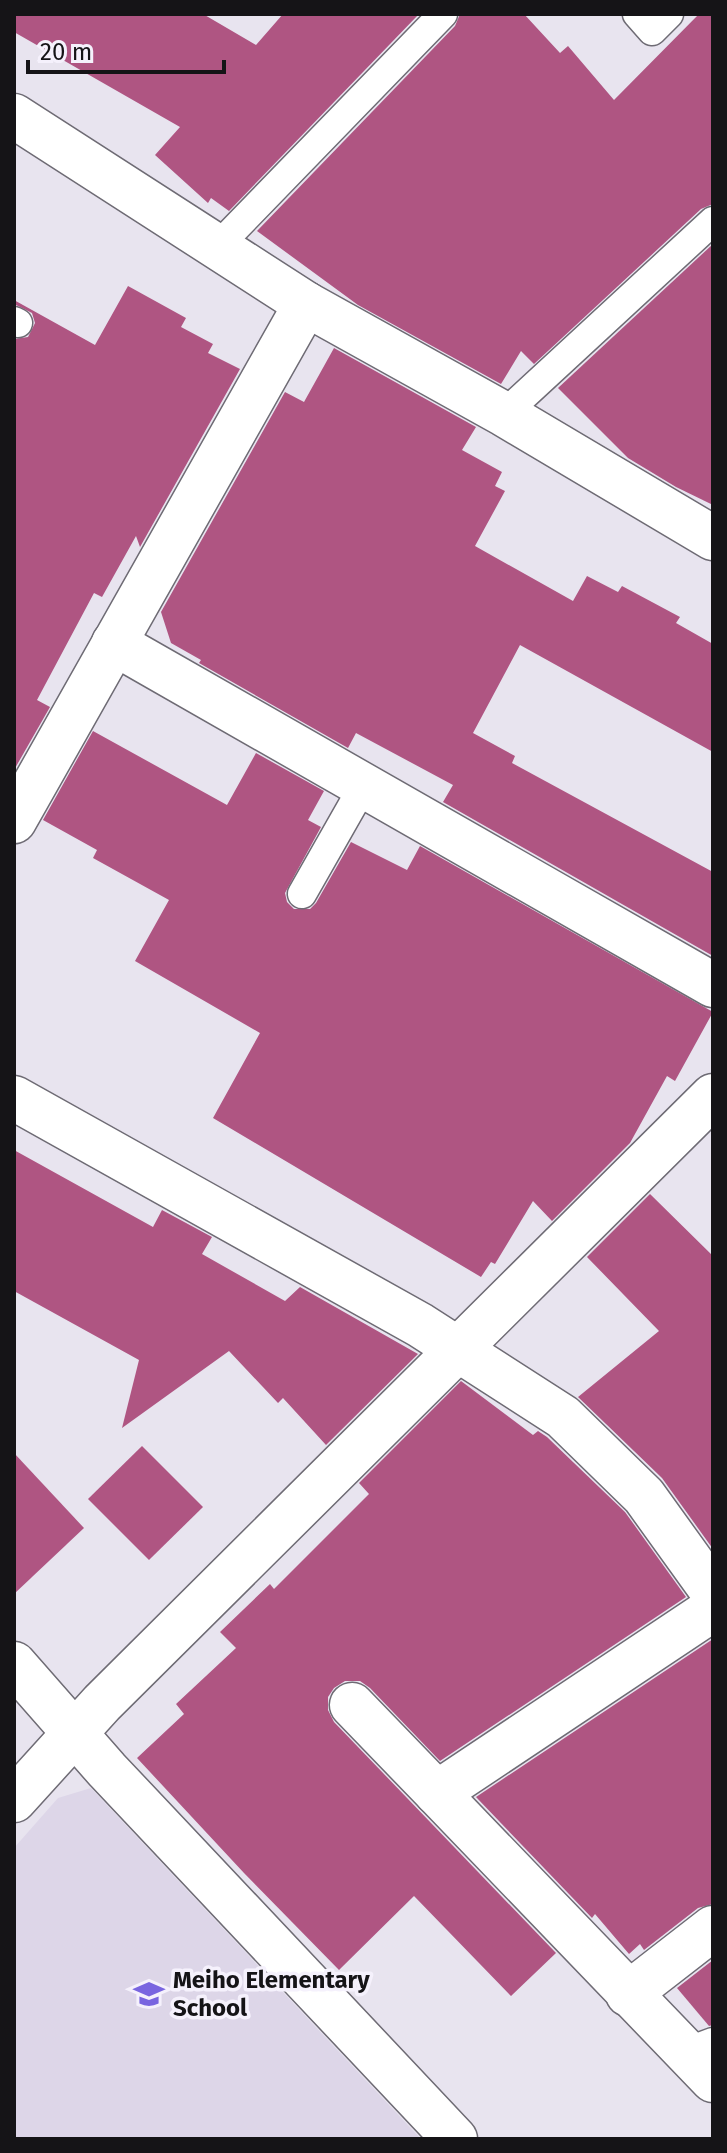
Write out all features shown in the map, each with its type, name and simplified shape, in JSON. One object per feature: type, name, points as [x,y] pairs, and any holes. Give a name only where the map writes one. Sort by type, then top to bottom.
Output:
[{"type":"street","points":[[14,116],[306,304],[504,414],[713,538]]},
{"type":"street","points":[[14,821],[306,304]]},
{"type":"street","points":[[114,643],[713,985]]},
{"type":"street","points":[[14,1098],[420,1325],[563,1417],[644,1496],[713,1592]]},
{"type":"street","points":[[14,1800],[74,1733],[457,1349],[709,1108]]},
{"type":"street","points":[[437,1793],[713,1609]]},
{"type":"street","points":[[14,1664],[74,1733],[455,2139]]},
{"type":"street","points":[[352,1705],[628,1994],[704,2058]]},
{"type":"street","points":[[628,1994],[713,1928]]},
{"type":"lane","points":[[217,247],[443,14]]},
{"type":"lane","points":[[637,14],[652,31],[669,14]]},
{"type":"lane","points":[[504,414],[713,221]]},
{"type":"lane","points":[[302,894],[364,785]]},
{"type":"shaded area","name":"Meiho Elementary School","points":[[91,1788],[421,2139],[14,2139],[14,1848],[58,1798]]},
{"type":"building","points":[[14,14],[203,14],[256,45],[283,14],[419,14],[229,211],[211,198],[208,203],[155,155],[180,127],[14,32]]},
{"type":"building","points":[[460,14],[524,14],[560,53],[568,46],[614,100],[699,14],[713,14],[713,204],[701,209],[534,364],[521,351],[501,384],[358,305],[257,231],[455,26]]},
{"type":"building","points":[[713,244],[713,505],[628,458],[558,388]]},
{"type":"building","points":[[128,286],[186,318],[181,327],[213,344],[208,353],[240,369],[140,547],[136,536],[102,597],[94,593],[37,700],[50,707],[14,770],[14,339],[28,337],[35,323],[32,313],[14,304],[14,300],[95,345]]},
{"type":"building","points":[[334,348],[476,427],[462,450],[502,472],[495,486],[505,491],[475,546],[573,601],[587,576],[618,592],[622,586],[680,617],[676,623],[713,644],[713,752],[520,645],[473,733],[515,756],[512,763],[713,872],[713,956],[443,802],[453,785],[356,733],[348,748],[199,663],[201,660],[171,643],[161,612],[285,392],[304,402]]},
{"type":"building","points":[[93,731],[227,805],[256,753],[324,791],[308,820],[321,827],[285,893],[287,902],[294,909],[310,909],[316,903],[351,842],[407,870],[420,846],[713,1012],[675,1081],[667,1076],[630,1143],[552,1221],[533,1201],[495,1264],[491,1262],[481,1277],[213,1118],[260,1033],[135,961],[169,900],[93,858],[97,850],[43,820]]},
{"type":"building","points":[[14,1150],[153,1227],[162,1210],[212,1237],[202,1254],[285,1301],[300,1287],[418,1354],[326,1445],[283,1398],[278,1403],[229,1351],[122,1428],[139,1360],[14,1291]]},
{"type":"building","points":[[650,1194],[713,1256],[713,1549],[662,1478],[578,1397],[659,1331],[587,1257]]},
{"type":"building","points":[[461,1381],[533,1435],[538,1431],[547,1437],[625,1512],[686,1597],[440,1761],[360,1681],[345,1681],[334,1688],[328,1697],[328,1710],[334,1722],[556,1953],[511,1996],[414,1896],[339,1970],[137,1758],[184,1714],[176,1704],[236,1648],[220,1632],[270,1584],[274,1589],[369,1494],[359,1483]]},
{"type":"building","points":[[142,1446],[203,1507],[149,1560],[88,1499]]},
{"type":"building","points":[[14,1453],[84,1528],[14,1594]]},
{"type":"building","points":[[713,1639],[713,1904],[698,1908],[644,1950],[640,1944],[629,1954],[595,1914],[592,1918],[476,1797]]},
{"type":"building","points":[[713,1960],[713,2025],[709,2026],[677,1988]]},
{"type":"place","name":"Meiho Elementary School","points":[[149,1994]]}]
